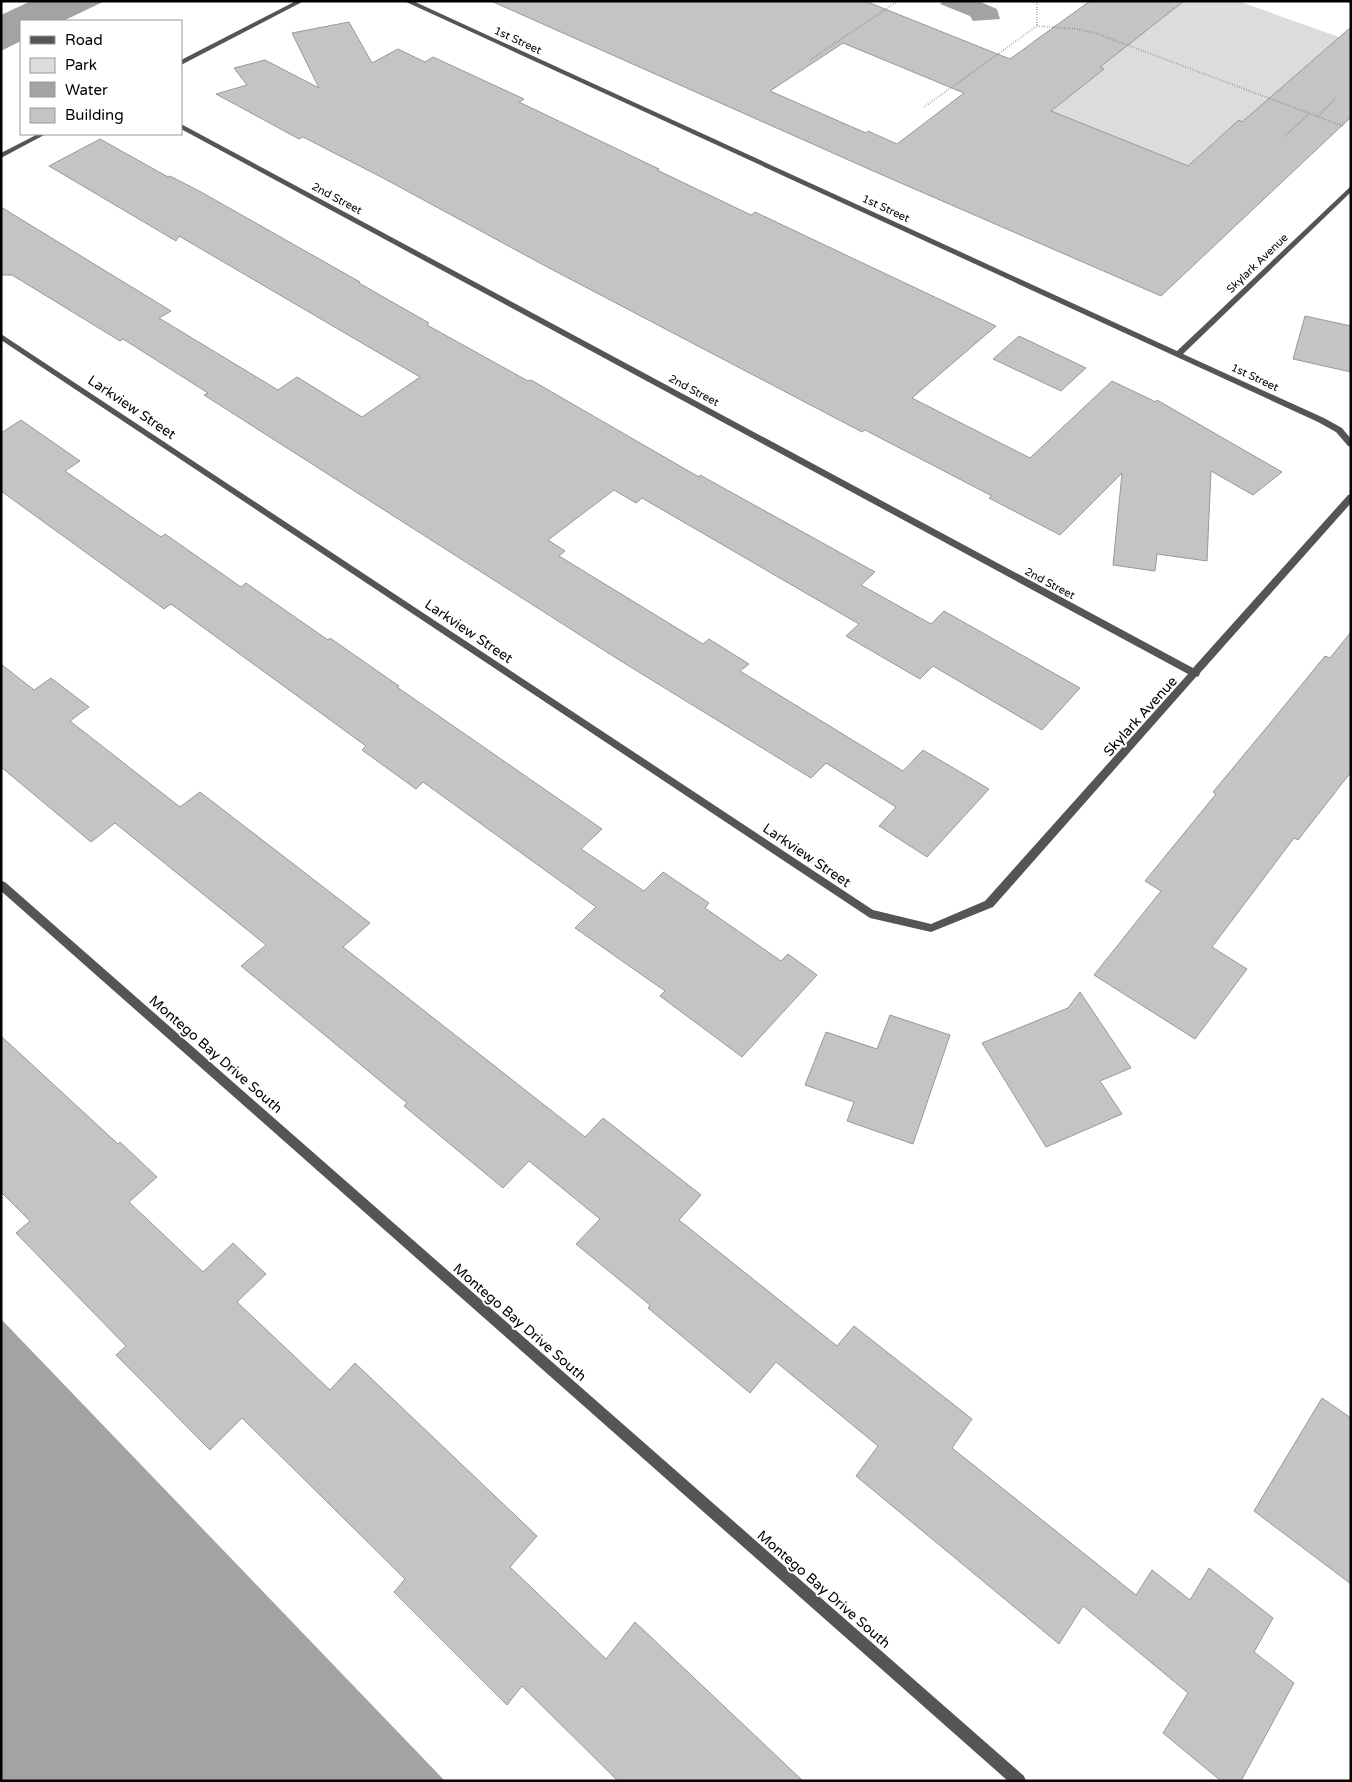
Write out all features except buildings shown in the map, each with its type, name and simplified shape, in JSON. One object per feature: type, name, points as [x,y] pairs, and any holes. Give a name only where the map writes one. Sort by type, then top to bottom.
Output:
[{"type":"street","points":[[182,62],[301,1]]},
{"type":"street","name":"1st Street","points":[[407,1],[1321,420],[1339,430],[1351,444]]},
{"type":"street","name":"2nd Street","points":[[182,127],[1196,674]]},
{"type":"street","points":[[1,156],[41,135]]},
{"type":"street","name":"Skylark Avenue","points":[[1179,354],[1351,188]]},
{"type":"street","name":"Larkview Street","points":[[1,336],[870,914],[931,928]]},
{"type":"street","name":"Skylark Avenue","points":[[931,928],[989,904],[1196,674],[1351,497]]},
{"type":"street","name":"Montego Bay Drive South","points":[[1,885],[1019,1781]]},
{"type":"path","points":[[810,60],[898,1]]},
{"type":"path","points":[[1037,1],[1037,26]]},
{"type":"path","points":[[924,107],[1037,26],[1077,29],[1098,34],[1343,126]]},
{"type":"path","points":[[1318,116],[1336,98]]},
{"type":"path","points":[[1285,136],[1310,113]]},
{"type":"green space","points":[[1184,1],[1238,1],[1339,37],[1291,80],[1351,102],[1351,118],[1316,150],[1239,121],[1188,166],[1051,111],[1103,69],[1033,41],[1085,5],[1149,29]]},
{"type":"water","points":[[31,1],[105,1],[65,20],[20,20],[20,42],[1,51],[1,15]]},
{"type":"water","points":[[943,1],[978,1],[997,9],[1000,19],[973,21],[970,16],[940,4]]},
{"type":"water","points":[[1,1319],[445,1781],[1,1781]]}]
